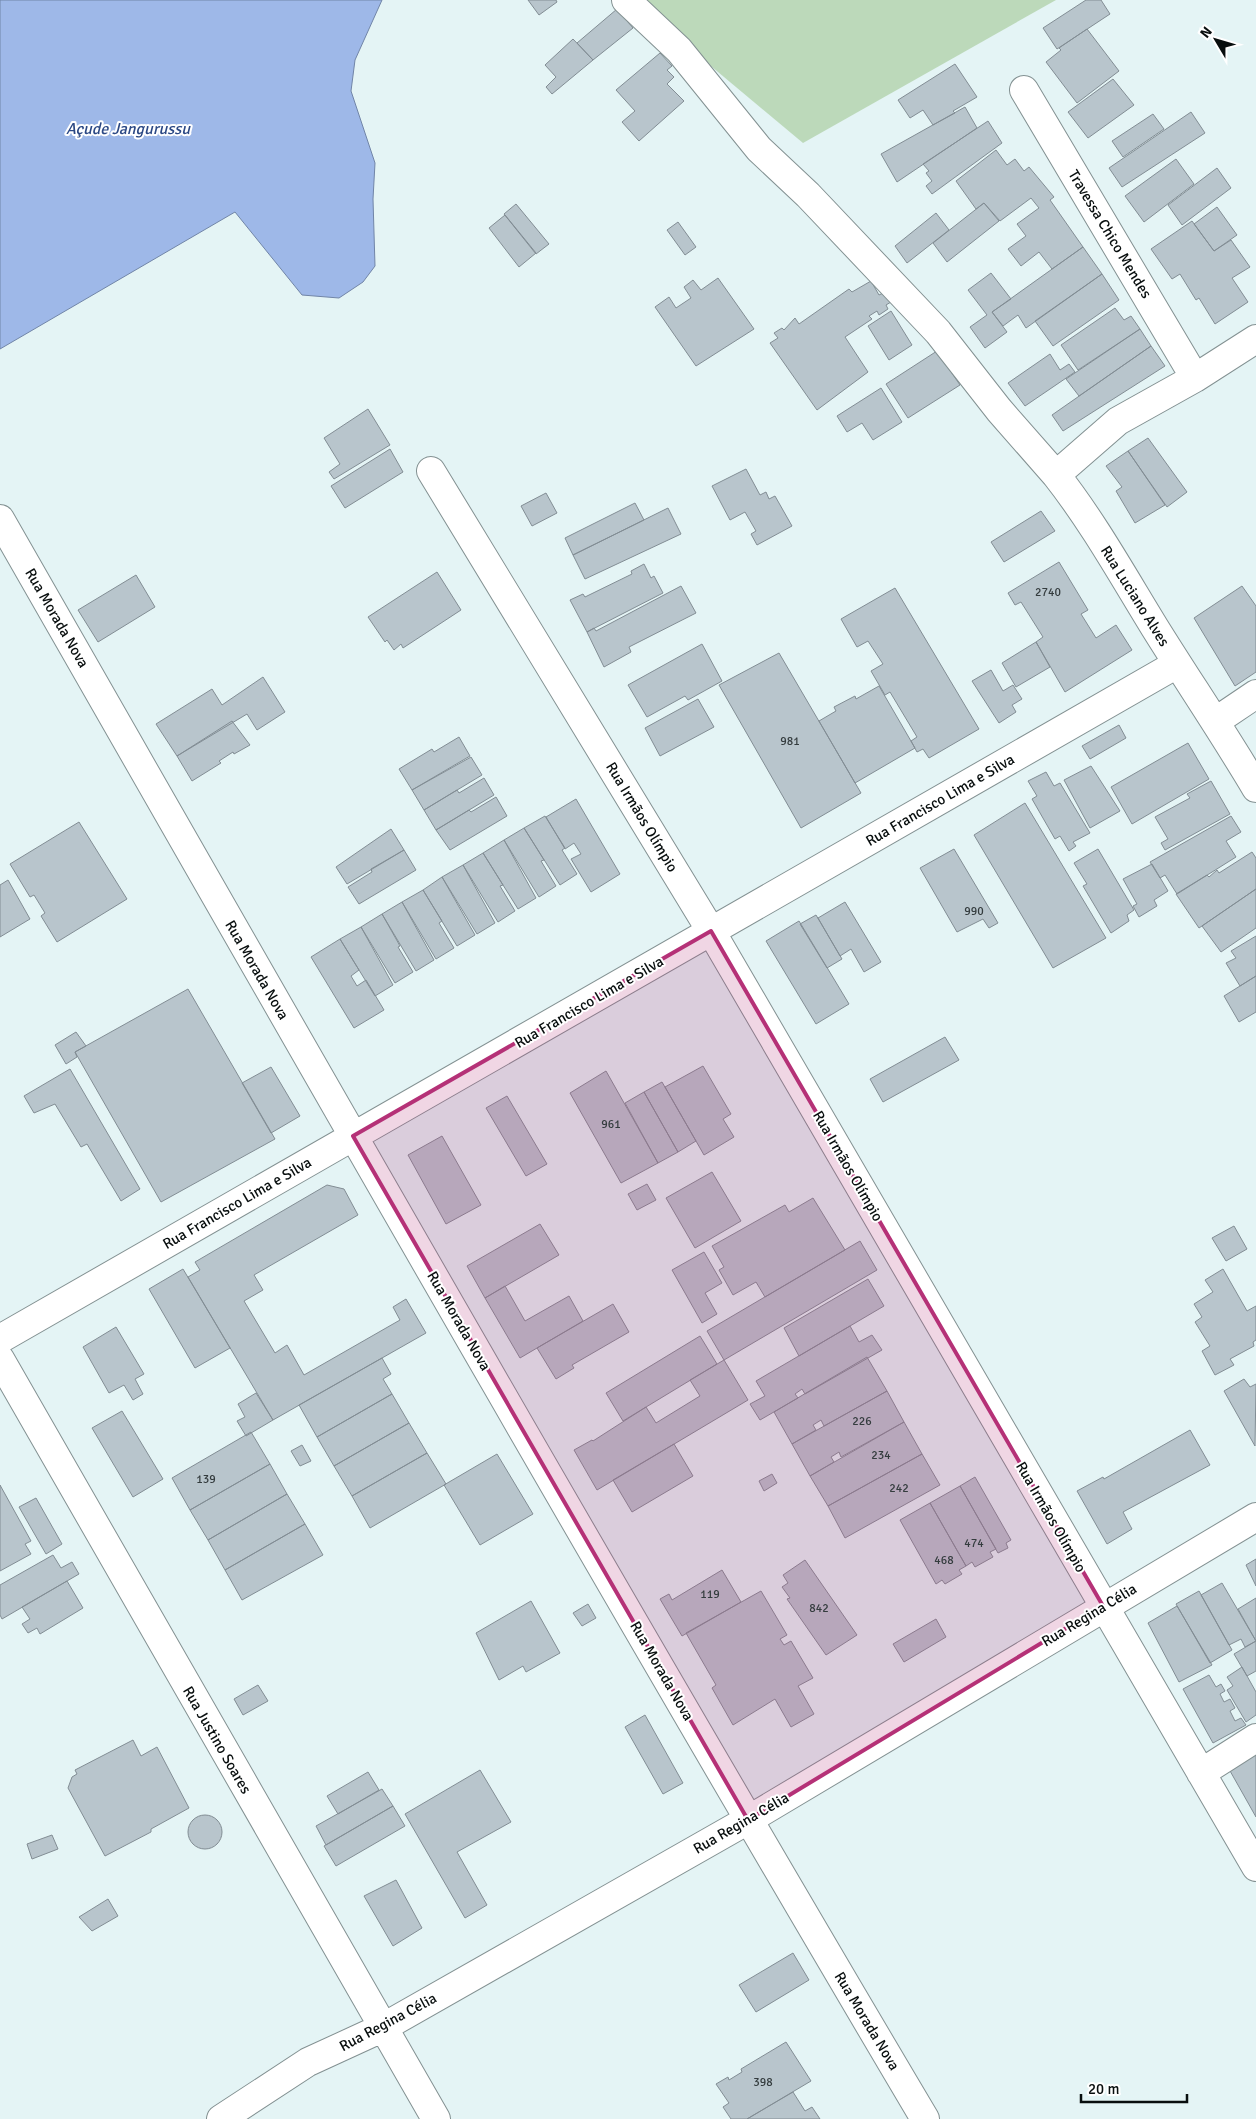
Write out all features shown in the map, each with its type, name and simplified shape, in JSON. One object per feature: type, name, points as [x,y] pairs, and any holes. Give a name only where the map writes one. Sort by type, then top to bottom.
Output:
[{"type":"street","name":"Rua Luciano Alves","points":[[626,0],[679,50],[759,149],[808,195],[938,332],[999,410],[1073,496],[1177,664],[1216,721],[1256,788]]},
{"type":"street","name":"Travessa Chico Mendes","points":[[1024,90],[1195,378]]},
{"type":"street","points":[[1056,475],[1118,421],[1195,378],[1256,339]]},
{"type":"street","name":"Rua Irmãos Olímpio","points":[[431,471],[711,931],[1256,1867]]},
{"type":"street","name":"Rua Morada Nova","points":[[0,519],[353,1136],[748,1820],[925,2119]]},
{"type":"street","name":"Rua Francisco Lima e Silva","points":[[0,1339],[1177,664]]},
{"type":"street","points":[[1216,721],[1256,694]]},
{"type":"street","name":"Rua Justino Soares","points":[[0,1359],[382,2028],[436,2119]]},
{"type":"street","name":"Rua Regina Célia","points":[[221,2119],[308,2062],[382,2028],[748,1820],[1103,1606],[1256,1517]]},
{"type":"street","points":[[1201,1773],[1256,1738]]},
{"type":"highlighted area","points":[[711,931],[1103,1606],[748,1820],[353,1136]]},
{"type":"green space","points":[[632,0],[1056,0],[803,143]]},
{"type":"water","name":"Açude Jangurussu","points":[[0,0],[382,0],[355,60],[351,91],[375,163],[373,199],[375,266],[363,282],[339,298],[302,295],[235,212],[0,349]]},
{"type":"building","points":[[528,0],[556,0],[557,2],[539,15]]},
{"type":"building","points":[[1086,0],[1101,0],[1110,14],[1057,49],[1043,28]]},
{"type":"building","points":[[617,9],[633,28],[593,60],[577,43]]},
{"type":"building","points":[[1087,29],[1119,71],[1077,103],[1046,62],[1061,50],[1059,48]]},
{"type":"building","points":[[573,39],[593,60],[552,94],[546,87],[556,77],[545,65]]},
{"type":"building","points":[[660,53],[672,66],[667,70],[674,77],[667,84],[684,101],[639,141],[622,122],[635,111],[616,90]]},
{"type":"building","points":[[955,64],[977,97],[953,111],[955,113],[933,125],[923,110],[910,118],[898,100]]},
{"type":"building","points":[[1113,79],[1134,105],[1088,138],[1068,112]]},
{"type":"building","points":[[965,107],[977,128],[897,182],[881,154]]},
{"type":"building","points":[[1191,112],[1205,133],[1122,187],[1109,168]]},
{"type":"building","points":[[1153,114],[1164,129],[1123,157],[1112,141]]},
{"type":"building","points":[[988,121],[1002,143],[932,194],[926,186],[932,181],[926,173],[929,171],[923,164]]},
{"type":"building","points":[[996,150],[1007,165],[1015,159],[1024,171],[1029,167],[1054,197],[1050,200],[1083,247],[1052,269],[1039,252],[1021,266],[1008,249],[1026,236],[1017,224],[1039,208],[1031,198],[1000,221],[984,203],[976,209],[956,181]]},
{"type":"building","points":[[1176,159],[1194,184],[1144,222],[1125,196]]},
{"type":"building","points":[[1217,168],[1231,188],[1182,225],[1168,205]]},
{"type":"building","points":[[984,203],[999,221],[947,262],[933,243]]},
{"type":"building","points":[[516,204],[549,244],[536,254],[504,214]]},
{"type":"building","points":[[1217,207],[1237,235],[1214,251],[1194,224]]},
{"type":"building","points":[[936,213],[949,230],[907,263],[895,246]]},
{"type":"building","points":[[505,215],[536,253],[519,267],[489,228]]},
{"type":"building","points":[[1192,221],[1214,251],[1231,240],[1250,267],[1232,278],[1248,302],[1215,324],[1199,298],[1196,300],[1180,274],[1172,279],[1151,249]]},
{"type":"building","points":[[678,222],[696,247],[685,255],[667,230]]},
{"type":"building","points":[[1083,247],[1102,274],[1026,328],[1018,315],[1003,326],[992,312]]},
{"type":"building","points":[[991,273],[1011,299],[992,312],[1007,332],[985,348],[970,327],[987,315],[968,290]]},
{"type":"building","points":[[1102,274],[1119,300],[1053,346],[1035,321]]},
{"type":"building","points":[[718,278],[754,329],[696,366],[655,307],[669,297],[676,308],[691,298],[684,287],[693,280],[701,290]]},
{"type":"building","points":[[871,281],[879,295],[885,292],[891,302],[886,305],[888,309],[879,315],[877,311],[869,316],[872,319],[845,337],[868,372],[817,410],[770,343],[778,338],[774,333],[782,328],[784,330],[795,318],[799,324],[849,289],[852,292]]},
{"type":"building","points":[[1115,308],[1124,320],[1131,316],[1140,329],[1078,370],[1061,345]]},
{"type":"building","points":[[891,311],[912,345],[889,360],[868,326]]},
{"type":"building","points":[[1140,329],[1151,346],[1079,396],[1066,379]]},
{"type":"building","points":[[1151,346],[1165,366],[1063,431],[1052,415]]},
{"type":"building","points":[[937,351],[960,385],[908,418],[886,384]]},
{"type":"building","points":[[1050,354],[1060,370],[1069,364],[1075,372],[1025,406],[1008,383]]},
{"type":"building","points":[[881,388],[902,422],[873,440],[862,423],[847,432],[837,416]]},
{"type":"building","points":[[368,409],[390,445],[334,479],[329,472],[340,464],[324,438]]},
{"type":"building","points":[[1148,438],[1187,492],[1167,507],[1128,451]]},
{"type":"building","points":[[390,449],[403,472],[345,508],[331,486]]},
{"type":"building","points":[[1128,451],[1165,505],[1135,523],[1116,491],[1122,487],[1106,466]]},
{"type":"building","points":[[746,469],[760,495],[766,492],[769,499],[775,496],[792,526],[757,545],[751,534],[756,531],[745,512],[730,520],[712,486]]},
{"type":"building","points":[[546,493],[557,513],[532,526],[521,506]]},
{"type":"building","points":[[635,503],[644,520],[573,555],[565,538]]},
{"type":"building","points":[[668,508],[681,534],[585,579],[573,555]]},
{"type":"building","points":[[1041,511],[1055,531],[1004,562],[991,542]]},
{"type":"building","points":[[1059,562],[1088,610],[1081,614],[1096,638],[1116,625],[1132,650],[1065,692],[1036,642],[1043,637],[1021,602],[1015,605],[1008,593]]},
{"type":"building","points":[[644,564],[651,578],[654,576],[663,593],[587,632],[570,600],[583,594],[585,597],[632,574],[631,571]]},
{"type":"building","points":[[437,572],[461,610],[403,648],[401,644],[394,650],[387,640],[385,642],[368,617]]},
{"type":"building","points":[[136,575],[155,607],[98,642],[78,610]]},
{"type":"building","points":[[681,586],[696,613],[629,647],[631,652],[604,667],[587,632],[594,628],[596,631]]},
{"type":"building","points":[[1242,586],[1256,606],[1256,672],[1235,686],[1194,618]]},
{"type":"building","points":[[895,588],[979,729],[929,758],[923,749],[917,752],[911,741],[917,737],[890,692],[885,695],[871,671],[883,664],[868,641],[857,647],[841,619]]},
{"type":"building","points":[[1036,642],[1050,667],[1016,687],[1002,663]]},
{"type":"building","points":[[702,644],[722,681],[688,700],[685,696],[647,717],[628,685]]},
{"type":"building","points":[[779,653],[861,793],[801,828],[719,685]]},
{"type":"building","points":[[991,670],[1003,691],[1013,685],[1022,699],[1012,705],[1016,712],[999,723],[972,681]]},
{"type":"building","points":[[263,677],[285,712],[257,730],[247,714],[177,756],[156,724],[212,689],[222,705]]},
{"type":"building","points":[[879,686],[915,748],[855,783],[819,721],[836,711],[834,707],[855,696],[856,699]]},
{"type":"building","points":[[698,699],[714,727],[660,756],[645,728]]},
{"type":"building","points":[[232,721],[250,745],[234,754],[233,752],[219,761],[221,763],[192,781],[177,756]]},
{"type":"building","points":[[1119,725],[1126,738],[1090,759],[1082,746]]},
{"type":"building","points":[[459,737],[470,756],[412,790],[399,769],[432,749],[434,752]]},
{"type":"building","points":[[1188,743],[1209,779],[1132,824],[1111,787]]},
{"type":"building","points":[[471,757],[482,775],[424,810],[412,790]]},
{"type":"building","points":[[1091,766],[1120,811],[1090,828],[1064,780]]},
{"type":"building","points":[[1046,772],[1054,786],[1060,783],[1090,833],[1073,842],[1076,846],[1069,851],[1060,836],[1055,839],[1032,799],[1037,796],[1028,781]]},
{"type":"building","points":[[484,778],[494,795],[436,830],[424,810],[457,790],[459,793]]},
{"type":"building","points":[[1211,781],[1230,814],[1165,850],[1161,843],[1168,839],[1155,817],[1190,798],[1187,794]]},
{"type":"building","points":[[496,797],[507,816],[450,850],[436,830],[469,810],[471,812]]},
{"type":"building","points":[[576,799],[620,874],[591,892],[571,859],[581,854],[574,843],[565,849],[546,817]]},
{"type":"building","points":[[1025,803],[1106,938],[1053,968],[974,835]]},
{"type":"building","points":[[545,816],[565,848],[562,850],[577,874],[560,885],[524,828]]},
{"type":"building","points":[[1231,816],[1241,832],[1226,841],[1236,857],[1177,894],[1165,875],[1160,878],[1150,862]]},
{"type":"building","points":[[79,822],[127,899],[57,942],[41,916],[45,913],[34,895],[30,897],[10,864]]},
{"type":"building","points":[[524,828],[544,860],[541,861],[556,886],[539,897],[504,840]]},
{"type":"building","points":[[391,829],[404,850],[347,884],[336,867]]},
{"type":"building","points":[[504,840],[536,898],[518,909],[483,853]]},
{"type":"building","points":[[954,849],[998,923],[989,928],[983,919],[957,932],[920,868]]},
{"type":"building","points":[[1098,849],[1134,910],[1127,915],[1129,921],[1111,933],[1083,886],[1087,884],[1074,863]]},
{"type":"building","points":[[404,850],[416,870],[359,904],[348,887],[372,872],[371,869]]},
{"type":"building","points":[[1252,852],[1256,858],[1256,889],[1199,928],[1176,894],[1207,875],[1209,877],[1217,870],[1219,873]]},
{"type":"building","points":[[483,853],[503,885],[500,886],[515,911],[498,922],[463,865]]},
{"type":"building","points":[[1152,864],[1168,891],[1154,900],[1157,906],[1139,917],[1133,906],[1137,904],[1123,879]]},
{"type":"building","points":[[463,865],[495,923],[477,934],[442,877]]},
{"type":"building","points":[[442,877],[475,935],[457,946],[423,890]]},
{"type":"building","points":[[8,880],[30,919],[0,937],[0,885]]},
{"type":"building","points":[[1256,889],[1256,928],[1221,952],[1202,926]]},
{"type":"building","points":[[423,890],[442,921],[439,923],[454,948],[436,959],[402,902]]},
{"type":"building","points":[[402,902],[434,960],[416,971],[382,914]]},
{"type":"building","points":[[845,902],[881,962],[864,972],[851,949],[840,956],[818,918]]},
{"type":"building","points":[[382,914],[413,972],[395,983],[361,927]]},
{"type":"building","points":[[816,915],[842,959],[827,968],[800,924]]},
{"type":"building","points":[[799,921],[849,1004],[816,1024],[766,941]]},
{"type":"building","points":[[361,927],[393,985],[375,996],[340,939]]},
{"type":"building","points":[[1256,936],[1256,976],[1240,986],[1226,963],[1236,958],[1231,951]]},
{"type":"building","points":[[340,939],[359,970],[351,976],[357,986],[366,980],[384,1010],[354,1028],[311,957]]},
{"type":"building","points":[[1256,976],[1256,1012],[1239,1022],[1224,996]]},
{"type":"building","points":[[188,989],[275,1139],[161,1202],[75,1052]]},
{"type":"building","points":[[76,1032],[86,1046],[75,1052],[77,1057],[66,1064],[55,1045]]},
{"type":"building","points":[[945,1037],[959,1060],[883,1102],[870,1079]]},
{"type":"building","points":[[703,1066],[731,1114],[723,1119],[734,1137],[704,1155],[665,1087]]},
{"type":"building","points":[[271,1067],[300,1116],[271,1133],[242,1083]]},
{"type":"building","points":[[70,1069],[140,1189],[121,1201],[87,1144],[81,1147],[55,1104],[34,1113],[24,1096]]},
{"type":"building","points":[[606,1071],[658,1163],[621,1183],[570,1093]]},
{"type":"building","points":[[662,1082],[696,1141],[678,1152],[644,1092]]},
{"type":"building","points":[[644,1092],[678,1152],[658,1163],[625,1103]]},
{"type":"building","points":[[507,1096],[547,1164],[526,1176],[486,1108]]},
{"type":"building","points":[[442,1136],[481,1205],[446,1224],[408,1155]]},
{"type":"building","points":[[712,1172],[741,1221],[695,1248],[666,1198]]},
{"type":"building","points":[[647,1184],[656,1200],[637,1210],[628,1194]]},
{"type":"building","points":[[327,1185],[344,1189],[358,1215],[254,1275],[263,1290],[244,1301],[275,1353],[287,1345],[304,1375],[400,1320],[393,1307],[406,1299],[426,1333],[273,1420],[188,1277],[200,1270],[195,1262]]},
{"type":"building","points":[[813,1198],[845,1250],[765,1297],[756,1282],[733,1295],[719,1270],[724,1267],[712,1246],[785,1205],[789,1212]]},
{"type":"building","points":[[540,1224],[559,1255],[485,1298],[467,1266]]},
{"type":"building","points":[[1234,1226],[1247,1249],[1226,1261],[1212,1238]]},
{"type":"building","points":[[860,1241],[877,1270],[724,1360],[707,1331]]},
{"type":"building","points":[[704,1252],[722,1283],[705,1293],[717,1314],[702,1323],[672,1270]]},
{"type":"building","points":[[183,1269],[230,1348],[195,1368],[149,1289]]},
{"type":"building","points":[[1223,1269],[1247,1311],[1256,1306],[1256,1340],[1253,1342],[1254,1346],[1230,1359],[1234,1365],[1215,1375],[1202,1351],[1210,1346],[1195,1322],[1202,1317],[1194,1304],[1213,1292],[1205,1280]]},
{"type":"building","points":[[868,1279],[884,1306],[799,1356],[784,1328]]},
{"type":"building","points":[[505,1286],[525,1321],[569,1296],[583,1321],[520,1358],[485,1298]]},
{"type":"building","points":[[613,1304],[629,1332],[572,1365],[574,1368],[556,1379],[537,1348]]},
{"type":"building","points":[[850,1326],[859,1342],[872,1335],[882,1350],[805,1394],[802,1389],[795,1394],[798,1398],[760,1420],[750,1404],[765,1396],[756,1381]]},
{"type":"building","points":[[116,1327],[144,1374],[135,1379],[143,1394],[133,1400],[124,1385],[109,1393],[83,1347]]},
{"type":"building","points":[[700,1336],[717,1364],[623,1421],[606,1393]]},
{"type":"building","points":[[867,1357],[887,1391],[824,1426],[821,1420],[813,1425],[816,1430],[792,1444],[774,1412]]},
{"type":"building","points":[[382,1358],[391,1374],[383,1379],[392,1394],[317,1437],[299,1405]]},
{"type":"building","points":[[724,1360],[748,1400],[597,1490],[574,1450],[593,1441],[646,1407],[656,1423],[700,1396],[690,1380]]},
{"type":"building","points":[[1244,1379],[1250,1387],[1256,1384],[1255,1446],[1224,1391]]},
{"type":"building","points":[[887,1391],[904,1422],[841,1457],[839,1452],[831,1457],[834,1462],[810,1476],[792,1444]]},
{"type":"building","points":[[256,1393],[273,1420],[246,1436],[237,1421],[245,1417],[238,1404]]},
{"type":"building","points":[[392,1394],[409,1423],[334,1466],[317,1437]]},
{"type":"building","points":[[122,1411],[163,1479],[133,1497],[92,1428]]},
{"type":"building","points":[[904,1422],[922,1454],[828,1506],[810,1476]]},
{"type":"building","points":[[409,1423],[427,1453],[352,1496],[334,1466]]},
{"type":"building","points":[[1190,1430],[1210,1465],[1123,1512],[1132,1529],[1107,1544],[1077,1491],[1103,1477],[1104,1479]]},
{"type":"building","points":[[251,1432],[270,1464],[190,1510],[172,1478]]},
{"type":"building","points":[[674,1444],[693,1476],[632,1512],[613,1480]]},
{"type":"building","points":[[302,1445],[311,1461],[300,1466],[291,1451]]},
{"type":"building","points":[[427,1453],[446,1484],[370,1528],[352,1496]]},
{"type":"building","points":[[497,1454],[533,1514],[480,1545],[444,1485]]},
{"type":"building","points":[[922,1454],[940,1485],[845,1538],[828,1506]]},
{"type":"building","points":[[270,1464],[287,1494],[208,1540],[190,1510]]},
{"type":"building","points":[[772,1474],[777,1483],[764,1491],[759,1481]]},
{"type":"building","points":[[975,1477],[1011,1540],[1006,1543],[1008,1548],[998,1553],[960,1486]]},
{"type":"building","points":[[0,1485],[31,1541],[25,1544],[31,1554],[0,1571]]},
{"type":"building","points":[[960,1486],[996,1549],[990,1552],[993,1557],[975,1567],[972,1562],[966,1566],[930,1503]]},
{"type":"building","points":[[287,1494],[305,1524],[225,1570],[208,1540]]},
{"type":"building","points":[[36,1498],[62,1544],[46,1554],[19,1507]]},
{"type":"building","points":[[930,1503],[966,1566],[959,1570],[962,1574],[945,1584],[942,1580],[936,1584],[900,1520]]},
{"type":"building","points":[[305,1524],[323,1555],[242,1600],[225,1570]]},
{"type":"building","points":[[53,1555],[61,1568],[72,1562],[79,1574],[2,1619],[0,1615],[0,1585]]},
{"type":"building","points":[[1256,1559],[1256,1586],[1246,1565]]},
{"type":"building","points":[[805,1560],[857,1635],[826,1655],[787,1599],[790,1598],[782,1587],[788,1583],[783,1575]]},
{"type":"building","points":[[722,1570],[741,1602],[682,1636],[660,1599],[669,1594],[672,1600]]},
{"type":"building","points":[[67,1581],[83,1608],[40,1634],[37,1628],[28,1633],[22,1624],[30,1619],[22,1607]]},
{"type":"building","points":[[1222,1583],[1256,1641],[1245,1647],[1241,1639],[1229,1645],[1201,1595]]},
{"type":"building","points":[[761,1591],[787,1635],[780,1639],[784,1645],[791,1641],[813,1678],[798,1686],[814,1714],[791,1727],[775,1699],[733,1725],[712,1688],[716,1685],[686,1633]]},
{"type":"building","points":[[1199,1591],[1232,1650],[1210,1663],[1176,1604]]},
{"type":"building","points":[[1256,1598],[1256,1641],[1238,1609]]},
{"type":"building","points":[[531,1601],[560,1653],[526,1672],[523,1666],[499,1680],[476,1633]]},
{"type":"building","points":[[588,1604],[596,1618],[582,1626],[573,1613]]},
{"type":"building","points":[[1177,1606],[1212,1665],[1179,1682],[1148,1623]]},
{"type":"building","points":[[936,1619],[946,1637],[904,1662],[893,1644]]},
{"type":"building","points":[[1256,1641],[1256,1671],[1247,1676],[1234,1654]]},
{"type":"building","points":[[1242,1667],[1256,1692],[1256,1715],[1246,1722],[1227,1690],[1233,1686],[1227,1677]]},
{"type":"building","points":[[1209,1675],[1216,1687],[1221,1684],[1225,1691],[1220,1694],[1224,1702],[1230,1699],[1235,1708],[1230,1711],[1235,1721],[1241,1718],[1246,1725],[1213,1743],[1183,1689]]},
{"type":"building","points":[[258,1685],[268,1701],[243,1715],[234,1699]]},
{"type":"building","points":[[645,1715],[683,1783],[663,1794],[625,1727]]},
{"type":"building","points":[[133,1740],[141,1756],[157,1747],[189,1808],[151,1829],[151,1832],[105,1856],[68,1788],[72,1777],[77,1774],[75,1770]]},
{"type":"building","points":[[1256,1745],[1256,1817],[1225,1762]]},
{"type":"building","points":[[480,1770],[511,1822],[457,1852],[487,1905],[465,1918],[405,1814]]},
{"type":"building","points":[[368,1772],[379,1790],[338,1814],[327,1796]]},
{"type":"building","points":[[382,1789],[393,1806],[326,1845],[316,1826]]},
{"type":"building","points":[[393,1806],[405,1826],[336,1866],[324,1846]]},
{"type":"building","points":[[205,1815],[212,1816],[217,1820],[221,1825],[221,1839],[217,1844],[212,1848],[205,1849],[198,1848],[193,1844],[189,1839],[188,1832],[189,1825],[193,1820],[198,1816]]},
{"type":"building","points":[[52,1835],[58,1849],[32,1859],[27,1844]]},
{"type":"building","points":[[396,1880],[422,1928],[393,1946],[364,1896]]},
{"type":"building","points":[[108,1899],[118,1916],[92,1931],[79,1917]]},
{"type":"building","points":[[793,1953],[809,1980],[756,2012],[739,1985]]},
{"type":"building","points":[[786,2042],[811,2081],[747,2119],[731,2119],[723,2107],[729,2103],[716,2084],[728,2077],[729,2080],[742,2072],[741,2069]]},
{"type":"building","points":[[793,2092],[805,2111],[812,2107],[820,2119],[747,2119]]}]
